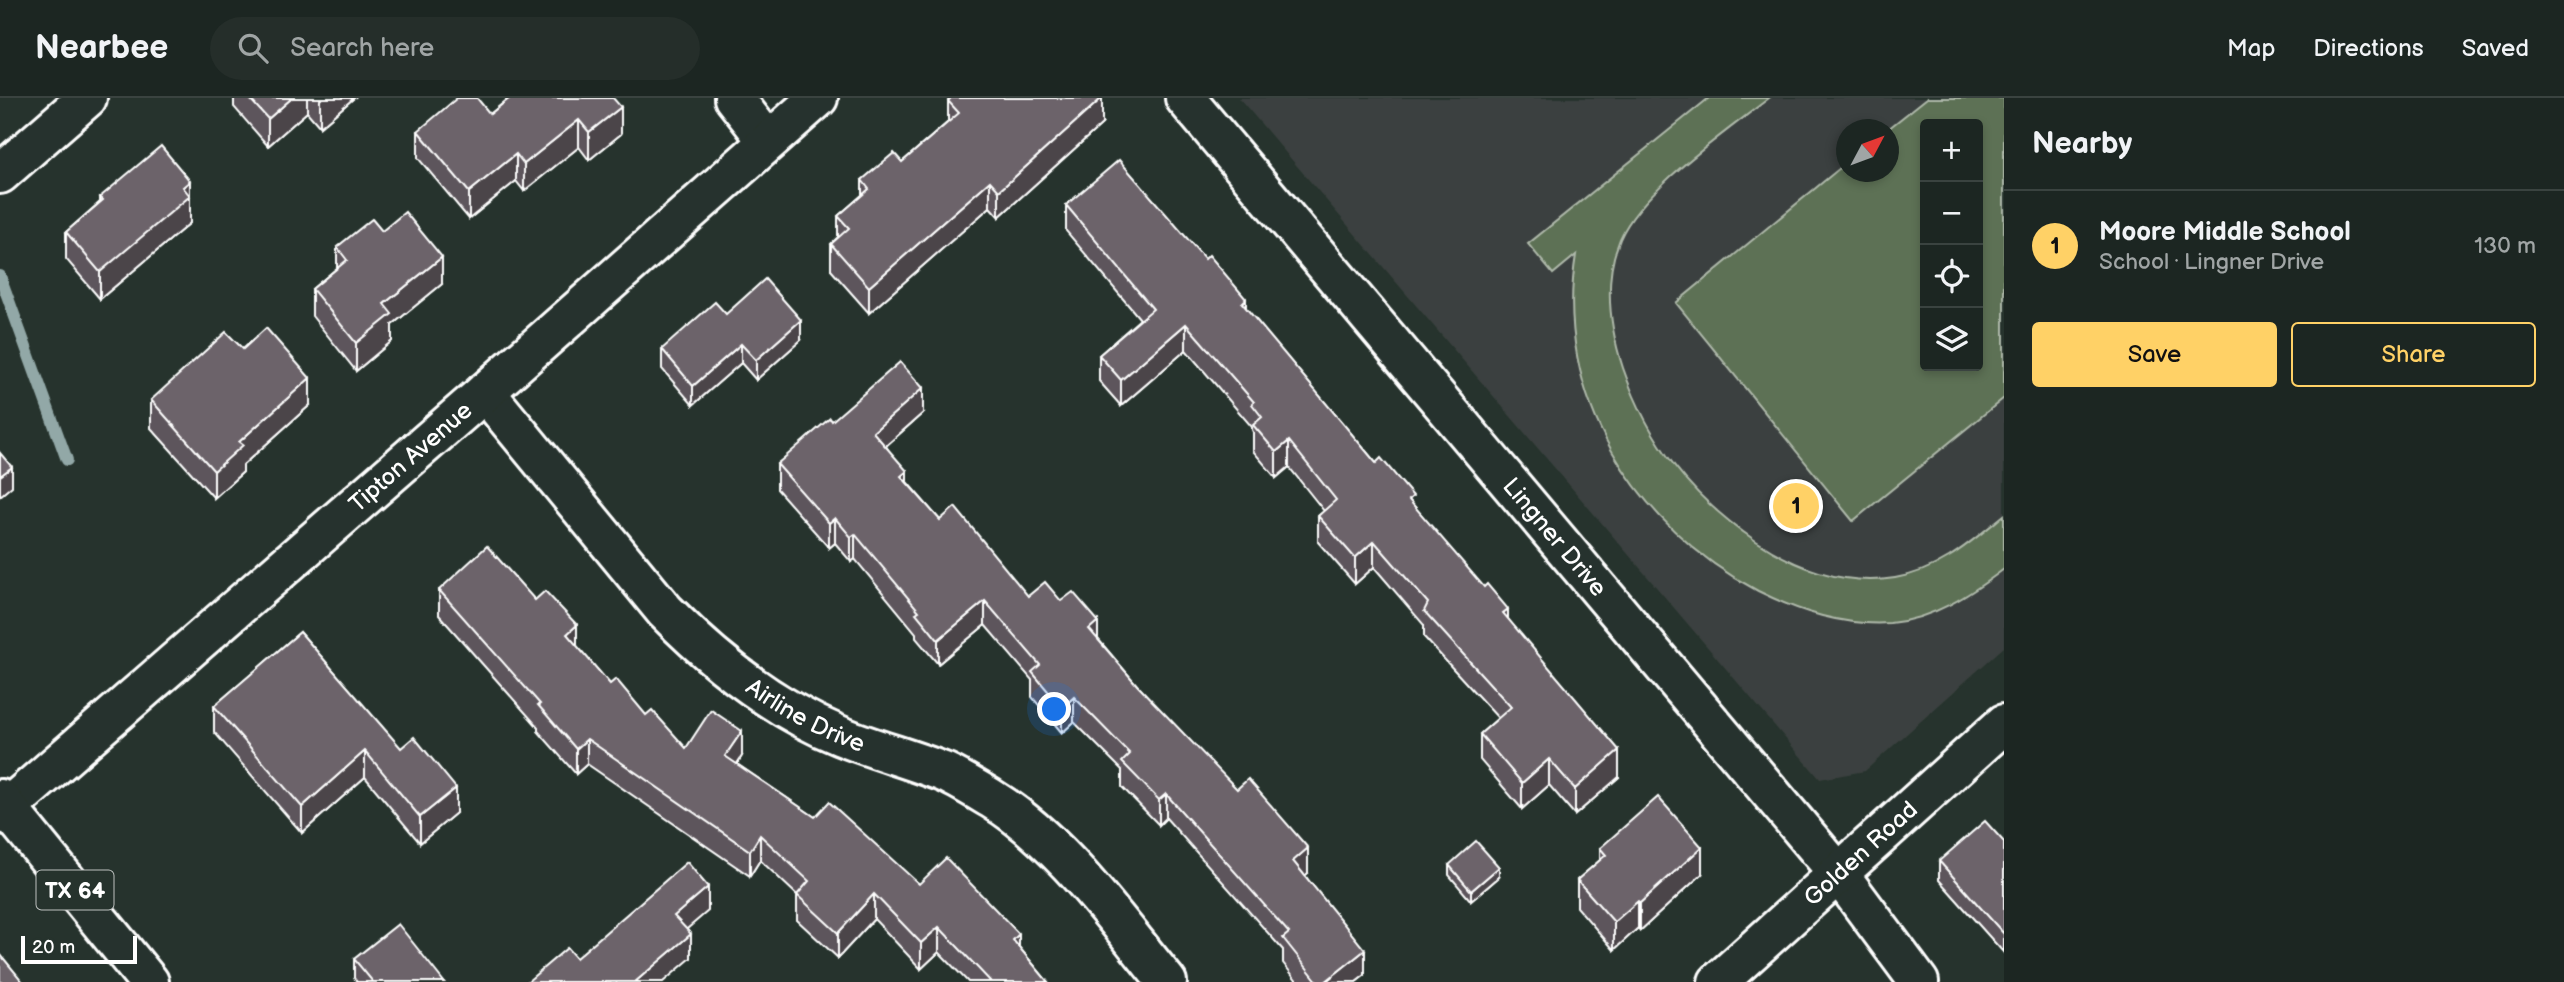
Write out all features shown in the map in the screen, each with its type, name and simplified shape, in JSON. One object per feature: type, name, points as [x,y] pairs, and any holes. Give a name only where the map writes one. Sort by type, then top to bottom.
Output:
[{"type":"street","points":[[0,174],[87,98]]},
{"type":"street","points":[[734,98],[767,141]]},
{"type":"street","name":"Tipton Avenue","points":[[2,807],[485,392],[818,98]]},
{"type":"street","name":"Lingner Drive","points":[[1185,98],[1839,874],[1919,982]]},
{"type":"street","name":"Airline Drive","points":[[485,392],[665,611],[687,634],[761,694],[839,735],[947,774],[994,800],[1038,834],[1083,880],[1167,982]]},
{"type":"street","name":"Golden Road","points":[[1718,982],[2004,724]]},
{"type":"street","name":"TX 64","points":[[2,807],[149,982]]},
{"type":"shaded area","points":[[1239,98],[2004,98],[2004,647],[1865,771],[1820,779]]},
{"type":"green space","points":[[1709,98],[1769,98],[1665,182],[1631,220],[1620,239],[1611,271],[1610,304],[1618,353],[1634,395],[1659,444],[1692,487],[1711,506],[1772,551],[1822,573],[1858,580],[1895,578],[1911,574],[1954,554],[2004,515],[2004,569],[1965,596],[1937,611],[1906,621],[1855,622],[1806,611],[1758,591],[1714,564],[1674,531],[1640,493],[1612,452],[1591,406],[1577,358],[1572,307],[1576,255],[1553,274],[1528,244]]},
{"type":"green space","points":[[1927,98],[2004,98],[2004,398],[1853,521],[1676,303],[1836,171],[1836,182],[1899,182],[1899,120]]},
{"type":"building","points":[[249,98],[292,98],[268,119]]},
{"type":"building","points":[[457,98],[477,98],[490,114],[510,98],[613,98],[621,107],[589,132],[579,120],[524,164],[516,154],[469,192],[418,131]]},
{"type":"building","points":[[951,98],[1102,98],[999,191],[990,181],[869,287],[831,244],[849,228],[838,216],[869,189],[862,180],[894,153],[902,162],[959,113],[948,101]]},
{"type":"building","points":[[161,146],[190,181],[183,187],[190,196],[100,272],[66,232],[103,200],[100,197]]},
{"type":"building","points":[[1119,160],[1205,259],[1209,255],[1246,299],[1242,303],[1376,463],[1381,458],[1413,496],[1409,500],[1484,587],[1487,584],[1508,609],[1503,613],[1619,750],[1575,789],[1549,759],[1522,783],[1480,734],[1511,707],[1424,611],[1428,603],[1374,541],[1355,558],[1318,516],[1336,500],[1289,441],[1276,452],[1253,425],[1262,417],[1252,404],[1254,402],[1186,324],[1121,380],[1099,355],[1153,309],[1066,205]]},
{"type":"building","points":[[405,212],[442,257],[384,304],[392,314],[356,343],[312,289],[347,260],[337,247],[372,219],[382,231]]},
{"type":"building","points":[[765,279],[801,320],[756,360],[741,344],[693,386],[662,349],[715,302],[726,314]]},
{"type":"building","points":[[266,328],[310,378],[239,442],[243,445],[214,471],[151,400],[226,332],[243,349]]},
{"type":"building","points":[[900,362],[923,388],[873,432],[907,471],[901,476],[940,520],[955,507],[1028,596],[1045,582],[1061,601],[1073,592],[1098,621],[1089,629],[1137,685],[1237,789],[1248,779],[1308,848],[1293,861],[1365,950],[1325,982],[1318,982],[1283,938],[1289,933],[1166,794],[1159,800],[1122,762],[1130,754],[1074,697],[1062,708],[1032,672],[1040,665],[985,601],[938,640],[916,613],[919,611],[855,534],[851,537],[835,518],[829,523],[777,464]]},
{"type":"building","points":[[0,453],[12,467],[0,476]]},
{"type":"building","points":[[487,546],[535,600],[545,591],[577,625],[567,634],[610,684],[616,679],[646,715],[652,710],[686,748],[711,710],[742,731],[725,756],[815,817],[829,802],[919,884],[946,858],[1019,934],[1013,940],[1048,982],[991,982],[939,927],[921,943],[874,894],[838,933],[797,895],[809,881],[760,835],[750,851],[587,739],[576,749],[538,705],[540,704],[439,590]]},
{"type":"building","points":[[300,632],[401,748],[414,737],[456,788],[420,817],[365,751],[302,807],[214,706]]},
{"type":"building","points":[[1658,797],[1702,847],[1640,903],[1638,901],[1614,922],[1577,880],[1606,855],[1600,848]]},
{"type":"building","points":[[1985,821],[2004,842],[2004,934],[1939,861]]},
{"type":"building","points":[[1476,841],[1499,867],[1471,891],[1449,865]]},
{"type":"building","points":[[687,862],[708,887],[674,916],[691,934],[635,982],[527,982],[567,948],[576,958]]},
{"type":"building","points":[[398,924],[444,982],[373,982],[354,959]]},
{"type":"building","points":[[0,954],[23,982],[0,982]]},
{"type":"waterway","points":[[0,276],[67,460]]},
{"type":"place","name":"Moore Middle School","points":[[1796,506]]}]
